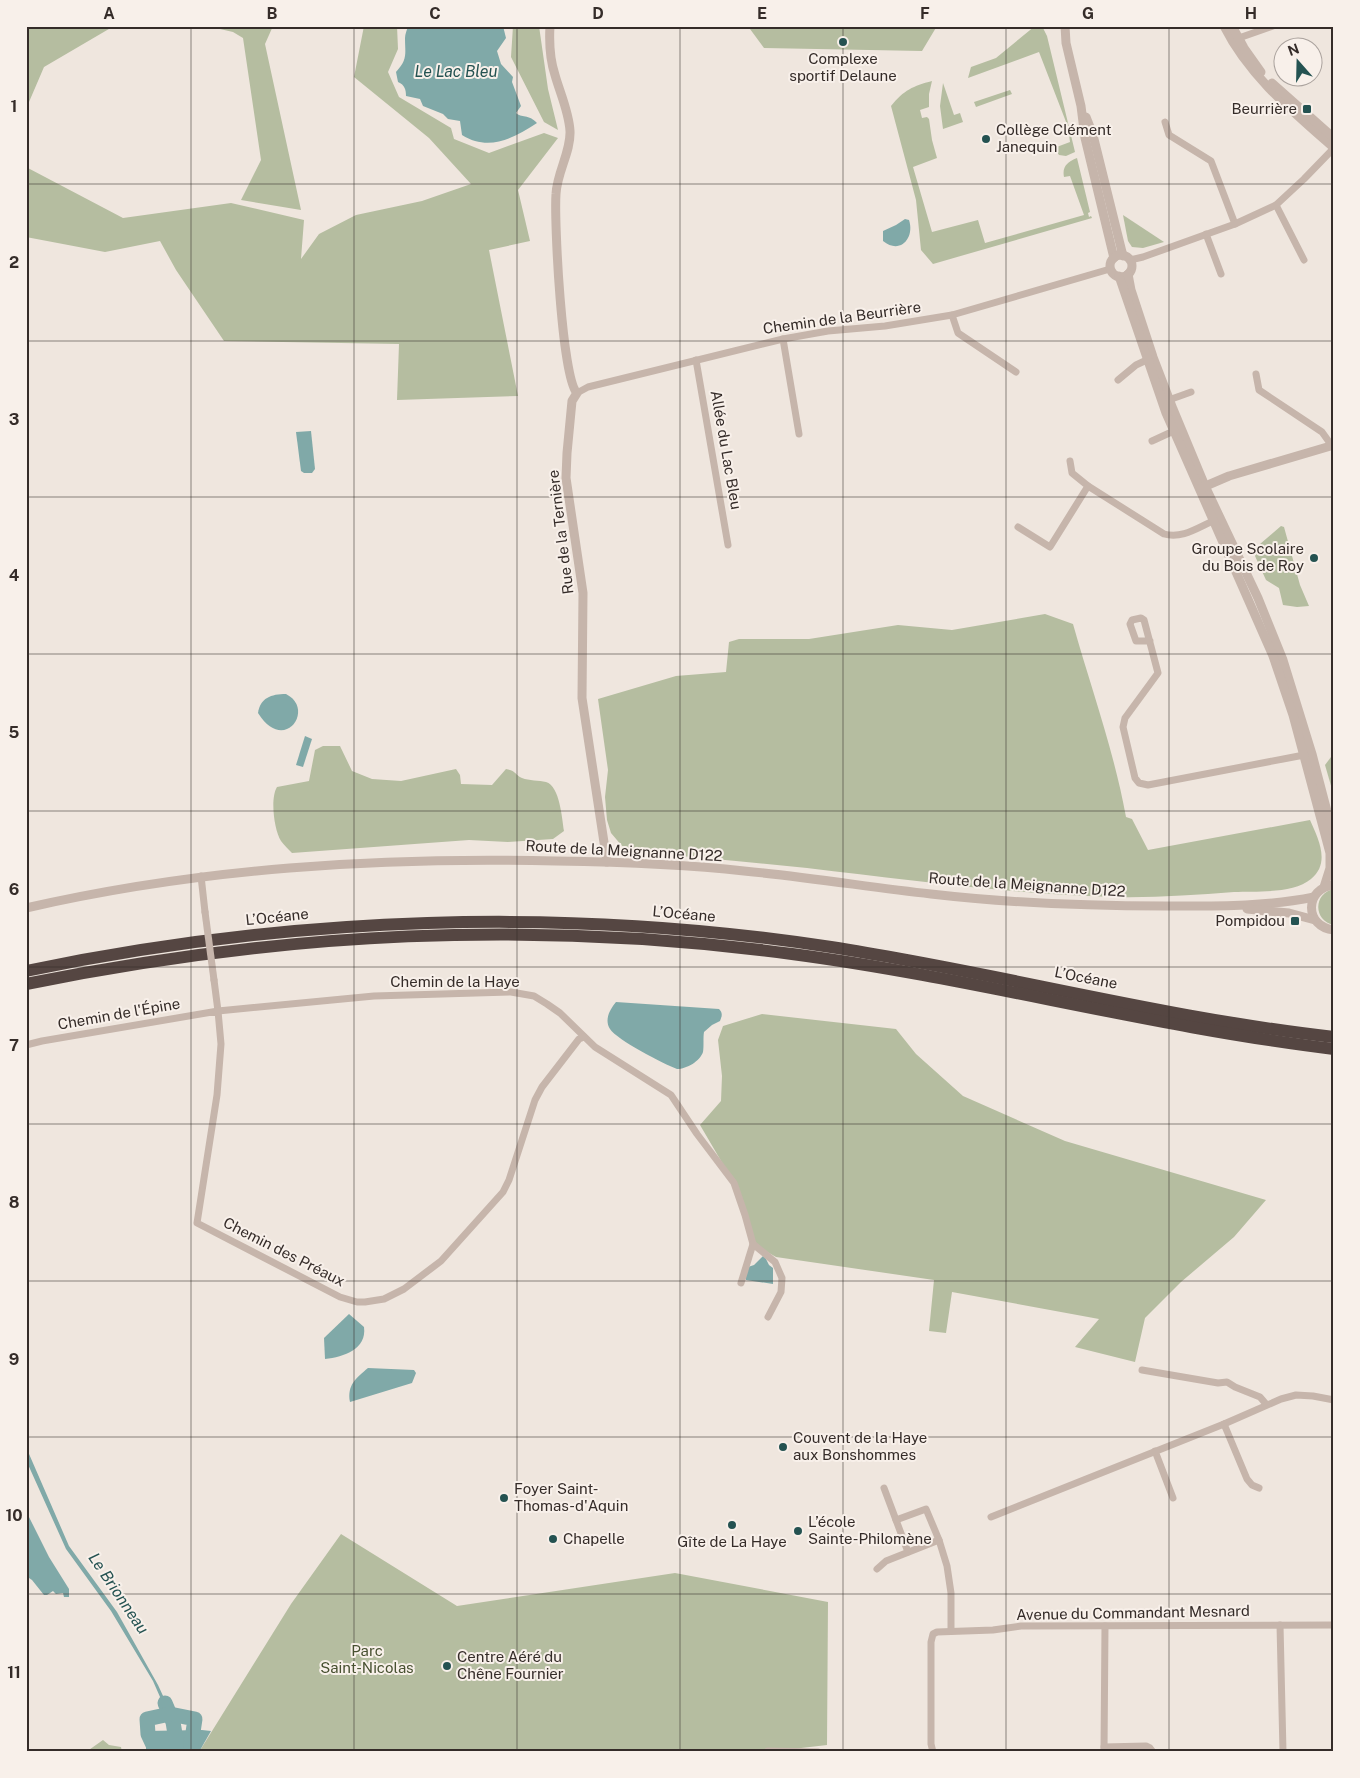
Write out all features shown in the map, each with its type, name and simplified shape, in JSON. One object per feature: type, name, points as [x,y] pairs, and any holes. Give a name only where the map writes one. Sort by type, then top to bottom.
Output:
[{"type":"highway","name":"L’Océane","points":[[26,971],[156,948],[284,932],[444,922],[593,924],[706,932],[827,946],[947,967],[1204,1018],[1334,1037]]},
{"type":"highway","name":"L’Océane","points":[[26,984],[167,958],[324,941],[496,934],[626,938],[740,947],[852,962],[1211,1031],[1334,1049]]},
{"type":"street","points":[[550,26],[550,53],[570,130],[568,146],[556,193],[560,311],[570,378],[573,390],[577,393]]},
{"type":"street","points":[[1059,26],[1066,43],[1081,106],[1093,135],[1122,258],[1131,270],[1123,275],[1113,274],[1110,265],[1122,258],[1235,224],[1276,205],[1334,148],[1270,90],[1249,67],[1235,40],[1232,26]]},
{"type":"street","points":[[1065,26],[1066,43]]},
{"type":"street","points":[[1224,26],[1264,75],[1334,138]]},
{"type":"street","points":[[1235,40],[1273,26]]},
{"type":"street","points":[[1165,122],[1169,135],[1211,161],[1235,224]]},
{"type":"street","points":[[1276,205],[1304,260]]},
{"type":"street","points":[[1206,234],[1221,274]]},
{"type":"street","name":"Chemin de la Beurrière","points":[[577,393],[588,387],[783,339],[828,331],[885,326],[952,315],[1110,269]]},
{"type":"street","points":[[1123,275],[1150,358],[1177,429],[1202,487],[1258,598],[1283,660],[1300,713],[1334,838]]},
{"type":"street","points":[[952,315],[958,333],[1016,372]]},
{"type":"street","points":[[783,339],[799,434]]},
{"type":"street","points":[[1118,380],[1136,365],[1150,358]]},
{"type":"street","name":"Allée du Lac Bleu","points":[[696,360],[728,545]]},
{"type":"street","points":[[1202,487],[1229,476],[1333,446],[1322,432],[1258,390],[1256,374]]},
{"type":"street","points":[[1166,401],[1191,392]]},
{"type":"street","name":"Rue de la Ternière","points":[[577,393],[572,401],[566,478],[583,593],[582,698],[607,862]]},
{"type":"street","points":[[1152,441],[1177,429]]},
{"type":"street","points":[[1070,462],[1072,473],[1088,486],[1164,534],[1180,535],[1213,521]]},
{"type":"street","points":[[1018,527],[1050,547],[1088,486]]},
{"type":"street","points":[[1202,487],[1213,521],[1273,656],[1304,755],[1330,853],[1330,868],[1324,887],[1314,897],[1311,909],[1315,920]]},
{"type":"street","points":[[1150,641],[1158,673],[1125,718],[1123,728],[1135,778],[1139,783],[1148,785],[1304,755]]},
{"type":"street","name":"Route de la Meignanne D122","points":[[26,908],[78,896],[201,876],[375,861],[491,859],[607,862],[742,870],[932,894],[1031,902],[1108,906],[1222,906]]},
{"type":"street","points":[[201,876],[218,1011]]},
{"type":"street","points":[[1324,887],[1334,885]]},
{"type":"street","points":[[1222,906],[1314,897]]},
{"type":"street","points":[[1222,906],[1289,913],[1315,920],[1323,927],[1334,930]]},
{"type":"street","name":"Chemin de la Haye","points":[[218,1011],[354,998],[511,992],[534,996],[560,1013],[595,1048],[672,1095],[697,1134],[734,1183],[754,1244]]},
{"type":"street","name":"Chemin des Préaux","points":[[218,1011],[221,1044],[217,1095],[197,1223],[340,1297],[356,1302],[384,1299],[418,1280],[441,1261],[503,1192],[509,1180],[535,1100],[542,1087],[579,1039],[584,1036]]},
{"type":"street","name":"Chemin de l'Épine","points":[[26,1045],[218,1011]]},
{"type":"street","points":[[741,1283],[754,1244],[775,1262],[782,1278],[781,1292],[768,1317]]},
{"type":"street","points":[[1142,1370],[1218,1383],[1227,1382],[1235,1388],[1260,1398],[1266,1404]]},
{"type":"street","points":[[991,1517],[1156,1452],[1224,1424],[1266,1404],[1296,1395],[1334,1400]]},
{"type":"street","points":[[1224,1424],[1247,1479],[1252,1485],[1259,1488]]},
{"type":"street","points":[[1156,1452],[1173,1498]]},
{"type":"street","points":[[884,1488],[908,1552]]},
{"type":"street","points":[[896,1520],[926,1509],[947,1566],[951,1593],[951,1631]]},
{"type":"street","points":[[877,1569],[886,1561],[939,1540]]},
{"type":"street","name":"Avenue du Commandant Mesnard","points":[[933,1752],[931,1642],[933,1634],[939,1631],[993,1630],[1021,1626],[1334,1625]]},
{"type":"street","points":[[1105,1626],[1104,1749],[1146,1746],[1153,1752]]},
{"type":"street","points":[[1280,1626],[1283,1752]]},
{"type":"street","points":[[768,1751],[818,1752]]},
{"type":"green space","points":[[26,26],[114,26],[44,67],[26,109]]},
{"type":"green space","points":[[207,26],[273,26],[265,44],[301,210],[241,200],[261,160],[243,38],[233,32]]},
{"type":"green space","points":[[364,26],[397,26],[398,49],[388,72],[399,97],[451,128],[454,139],[489,153],[544,133],[558,138],[518,190],[530,241],[489,250],[518,396],[397,400],[399,344],[224,341],[176,270],[160,241],[105,252],[26,237],[26,167],[123,218],[231,203],[304,220],[301,259],[319,234],[356,215],[422,201],[471,184],[429,138],[354,77]]},
{"type":"green space","points":[[513,26],[539,26],[548,89],[558,130],[544,122],[511,57]]},
{"type":"green space","name":"Complexe sportif Delaune","points":[[745,26],[937,26],[922,51],[764,48],[750,29]]},
{"type":"green space","points":[[1035,26],[1042,26],[1047,36],[1075,152],[1066,156],[1059,155],[1054,148],[1070,142],[1068,127],[1039,52],[968,78],[971,67],[996,58]]},
{"type":"green space","points":[[932,81],[929,107],[920,110],[922,118],[927,117],[929,119],[937,158],[913,167],[932,232],[978,220],[985,243],[1084,215],[1070,176],[1064,177],[1066,165],[1077,158],[1090,212],[1088,213],[1089,217],[1091,216],[1092,218],[933,264],[921,250],[916,200],[891,106],[909,89]]},
{"type":"green space","points":[[943,83],[954,115],[960,113],[963,122],[943,129],[940,106]]},
{"type":"green space","points":[[1010,90],[1012,94],[976,107],[974,102]]},
{"type":"green space","points":[[1123,215],[1164,242],[1143,248],[1132,247],[1128,241]]},
{"type":"green space","points":[[1281,526],[1284,527],[1300,585],[1309,606],[1283,605],[1279,588],[1266,580],[1255,556],[1260,544]]},
{"type":"green space","points":[[1045,614],[1073,624],[1109,744],[1126,817],[1132,819],[1148,850],[1310,820],[1321,850],[1322,858],[1317,873],[1303,884],[1274,891],[1143,897],[1036,893],[641,852],[622,846],[611,833],[607,820],[605,797],[608,770],[598,699],[676,676],[726,672],[729,642],[739,639],[809,639],[898,625],[952,630]]},
{"type":"green space","points":[[323,746],[340,746],[352,771],[372,779],[401,781],[456,769],[460,775],[461,784],[492,785],[506,769],[525,779],[546,782],[551,785],[557,796],[564,831],[553,839],[508,842],[469,840],[292,853],[281,841],[276,829],[273,806],[275,792],[277,787],[309,781],[315,750]]},
{"type":"green space","points":[[1334,753],[1334,796],[1325,765]]},
{"type":"green space","points":[[1334,889],[1334,925],[1322,918],[1318,907],[1322,896]]},
{"type":"green space","points":[[762,1014],[896,1029],[916,1054],[963,1096],[1065,1141],[1266,1200],[1234,1237],[1181,1282],[1145,1318],[1135,1362],[1075,1347],[1099,1319],[952,1292],[946,1333],[929,1331],[934,1280],[776,1257],[753,1244],[734,1183],[700,1125],[721,1101],[722,1076],[718,1040],[723,1026]]},
{"type":"green space","name":"Parc Saint-Nicolas","points":[[341,1534],[457,1606],[675,1573],[828,1602],[827,1745],[767,1752],[199,1752],[291,1604]]},
{"type":"green space","points":[[103,1740],[109,1745],[121,1747],[122,1752],[86,1752]]},
{"type":"water","name":"Le Lac Bleu","points":[[408,26],[503,26],[506,38],[497,51],[501,64],[513,77],[512,82],[521,106],[516,113],[531,118],[537,123],[519,134],[501,141],[492,143],[472,140],[462,135],[460,121],[448,119],[443,114],[423,106],[420,99],[406,96],[405,88],[398,82],[396,72],[404,60],[405,36]]},
{"type":"water","points":[[905,219],[909,220],[910,233],[905,242],[895,246],[883,241],[883,231]]},
{"type":"water","points":[[311,431],[315,469],[312,473],[304,473],[301,471],[296,432]]},
{"type":"water","points":[[286,694],[294,701],[298,709],[297,718],[293,725],[286,729],[278,730],[268,725],[258,713],[259,708],[267,698]]},
{"type":"water","points":[[305,736],[312,739],[303,767],[296,765]]},
{"type":"water","points":[[616,1002],[719,1009],[722,1016],[720,1021],[704,1032],[703,1052],[699,1058],[689,1066],[677,1069],[652,1057],[614,1034],[608,1026],[608,1018]]},
{"type":"water","points":[[764,1255],[769,1265],[773,1268],[773,1284],[746,1280],[745,1273],[748,1267],[754,1265]]},
{"type":"water","points":[[349,1314],[364,1327],[362,1341],[346,1354],[325,1359],[324,1338]]},
{"type":"water","points":[[368,1368],[414,1370],[416,1373],[412,1383],[350,1402],[349,1396],[353,1382]]},
{"type":"water","points":[[26,1447],[69,1546],[117,1612],[158,1685],[175,1722],[171,1722],[153,1681],[111,1611],[66,1549],[26,1460]]},
{"type":"water","points":[[26,1511],[49,1557],[69,1589],[69,1597],[64,1597],[63,1593],[56,1594],[53,1591],[44,1595],[32,1580],[26,1576]]},
{"type":"water","points":[[146,1731],[211,1731],[199,1752],[146,1752]]},
{"type":"waterway","name":"Le Brionneau","points":[[165,1703],[173,1722],[178,1752]]},
{"type":"waterway","name":"Le Brionneau","points":[[155,1752],[148,1734],[147,1719],[170,1714],[195,1719],[190,1752]]},
{"type":"place","name":"Complexe sportif Delaune","points":[[843,42]]},
{"type":"place","name":"Beurrière","points":[[1307,109]]},
{"type":"place","name":"Collège Clément Janequin","points":[[986,139]]},
{"type":"place","name":"Groupe Scolaire du Bois de Roy","points":[[1314,558]]},
{"type":"place","name":"Pompidou","points":[[1295,921]]},
{"type":"place","name":"Couvent de la Haye aux Bonshommes","points":[[783,1447]]},
{"type":"place","name":"Foyer Saint- Thomas-d'Aquin","points":[[504,1498]]},
{"type":"place","name":"Gîte de La Haye","points":[[732,1525]]},
{"type":"place","name":"L’école Sainte-Philomène","points":[[798,1531]]},
{"type":"place","name":"Chapelle","points":[[553,1539]]},
{"type":"place","name":"Centre Aéré du Chêne Fournier","points":[[447,1666]]}]
